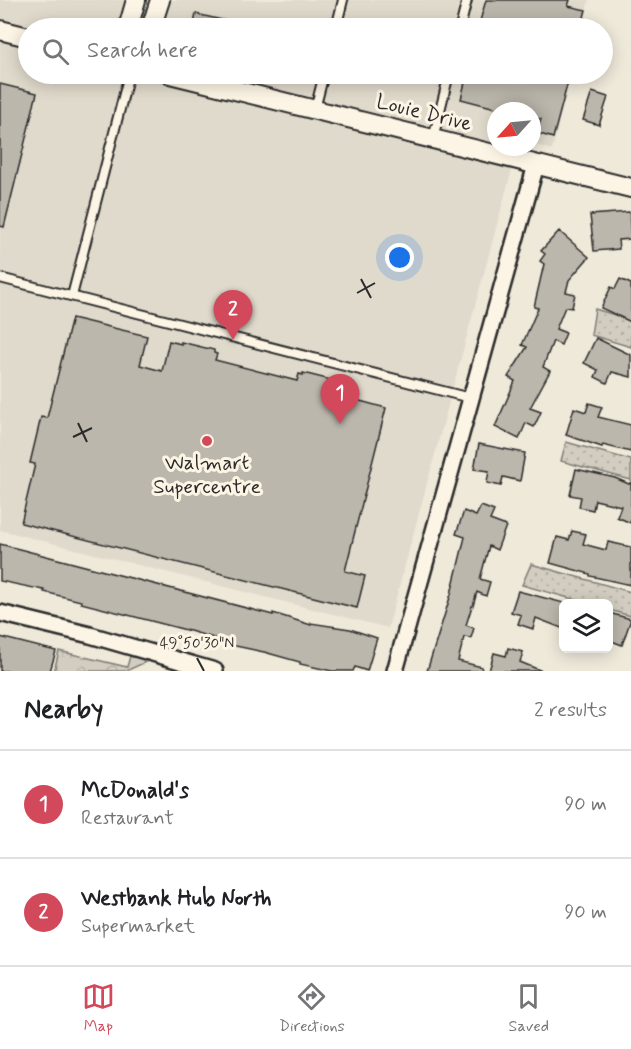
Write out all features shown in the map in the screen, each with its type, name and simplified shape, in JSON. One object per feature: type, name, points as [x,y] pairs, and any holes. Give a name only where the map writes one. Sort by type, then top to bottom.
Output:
[{"type":"street","points":[[131,18],[136,0]]},
{"type":"street","points":[[154,18],[160,0]]},
{"type":"street","points":[[0,30],[18,34]]},
{"type":"street","name":"Louie Drive","points":[[211,84],[631,188]]},
{"type":"street","points":[[395,671],[536,165]]},
{"type":"street","points":[[0,613],[90,635],[215,671]]},
{"type":"lane","points":[[339,18],[344,0]]},
{"type":"lane","points":[[462,18],[467,0]]},
{"type":"lane","points":[[72,296],[126,84]]},
{"type":"lane","points":[[315,109],[321,84]]},
{"type":"lane","points":[[434,139],[448,84]]},
{"type":"lane","points":[[0,278],[470,398]]},
{"type":"shaded area","points":[[0,0],[589,0],[584,18],[18,18],[18,84],[568,84],[552,150],[541,147],[541,102],[487,102],[487,156],[516,156],[388,628],[0,530]]},
{"type":"green space","points":[[595,309],[631,320],[631,347],[591,335]]},
{"type":"green space","points":[[566,442],[631,460],[631,480],[561,461]]},
{"type":"green space","points":[[531,564],[631,592],[631,616],[613,611],[613,599],[573,599],[522,585]]},
{"type":"green space","points":[[59,651],[127,667],[130,656],[150,660],[126,671],[54,671]]},
{"type":"building","points":[[486,0],[570,0],[568,6],[586,10],[584,18],[481,18]]},
{"type":"building","points":[[196,14],[214,18],[195,18]]},
{"type":"building","points":[[0,84],[37,93],[4,227],[0,226]]},
{"type":"building","points":[[465,84],[567,84],[553,138],[541,134],[541,102],[487,102],[487,106],[461,99]]},
{"type":"building","points":[[592,92],[608,97],[599,125],[583,120]]},
{"type":"building","points":[[629,212],[631,239],[618,240],[619,249],[594,251],[590,215]]},
{"type":"building","points":[[559,231],[589,257],[569,280],[566,292],[575,294],[572,308],[565,307],[556,329],[566,333],[561,345],[553,341],[543,367],[550,371],[530,408],[541,412],[534,427],[526,423],[519,439],[495,427],[515,381],[508,377],[527,347],[522,345],[538,308],[534,307],[544,264],[540,261],[545,254],[541,251]]},
{"type":"building","points":[[620,279],[631,284],[631,322],[601,308],[611,287],[615,289]]},
{"type":"building","name":"Walmart Supercentre","points":[[72,318],[147,336],[140,365],[162,371],[169,341],[181,344],[181,342],[214,350],[217,354],[215,360],[297,381],[299,374],[303,375],[303,373],[335,381],[335,383],[351,388],[349,398],[386,408],[345,571],[365,576],[357,608],[21,523],[35,464],[30,463],[41,417],[47,418]]},
{"type":"building","points":[[596,338],[631,355],[631,377],[612,372],[607,383],[595,377],[598,370],[584,363]]},
{"type":"building","points":[[589,403],[602,407],[598,417],[631,425],[631,452],[603,445],[602,447],[566,435],[574,408],[586,412]]},
{"type":"building","points":[[479,444],[525,453],[520,481],[503,477],[501,486],[487,483],[489,471],[474,469]]},
{"type":"building","points":[[576,469],[615,478],[629,484],[631,482],[631,523],[617,517],[621,506],[595,500],[593,510],[579,507],[581,497],[570,495]]},
{"type":"building","points":[[481,506],[494,511],[490,520],[506,526],[497,550],[489,546],[480,579],[490,582],[486,596],[477,592],[466,625],[474,628],[471,638],[464,637],[458,661],[482,667],[481,671],[427,671],[451,594],[465,537],[456,534],[464,511],[476,516]]},
{"type":"building","points":[[572,531],[586,534],[583,544],[606,550],[608,542],[631,547],[631,585],[590,576],[590,574],[550,563],[557,537],[569,540]]},
{"type":"building","points":[[0,544],[273,615],[273,613],[311,625],[311,623],[350,629],[377,638],[367,671],[355,667],[353,671],[332,671],[300,664],[300,662],[264,652],[226,644],[227,642],[190,631],[81,603],[81,601],[44,592],[44,590],[0,581]]},
{"type":"building","points":[[518,591],[559,602],[559,627],[536,618],[533,629],[518,624],[521,615],[511,612]]},
{"type":"building","points":[[613,614],[631,619],[622,645],[613,642]]},
{"type":"building","points":[[0,637],[56,651],[50,671],[0,671]]},
{"type":"building","points":[[508,648],[523,652],[520,662],[542,671],[489,671],[494,653],[506,656]]},
{"type":"place","name":"Westbank Hub North","points":[[233,340]]},
{"type":"place","name":"McDonald's","points":[[340,424]]},
{"type":"place","name":"Walmart Supercentre","points":[[207,441]]}]
